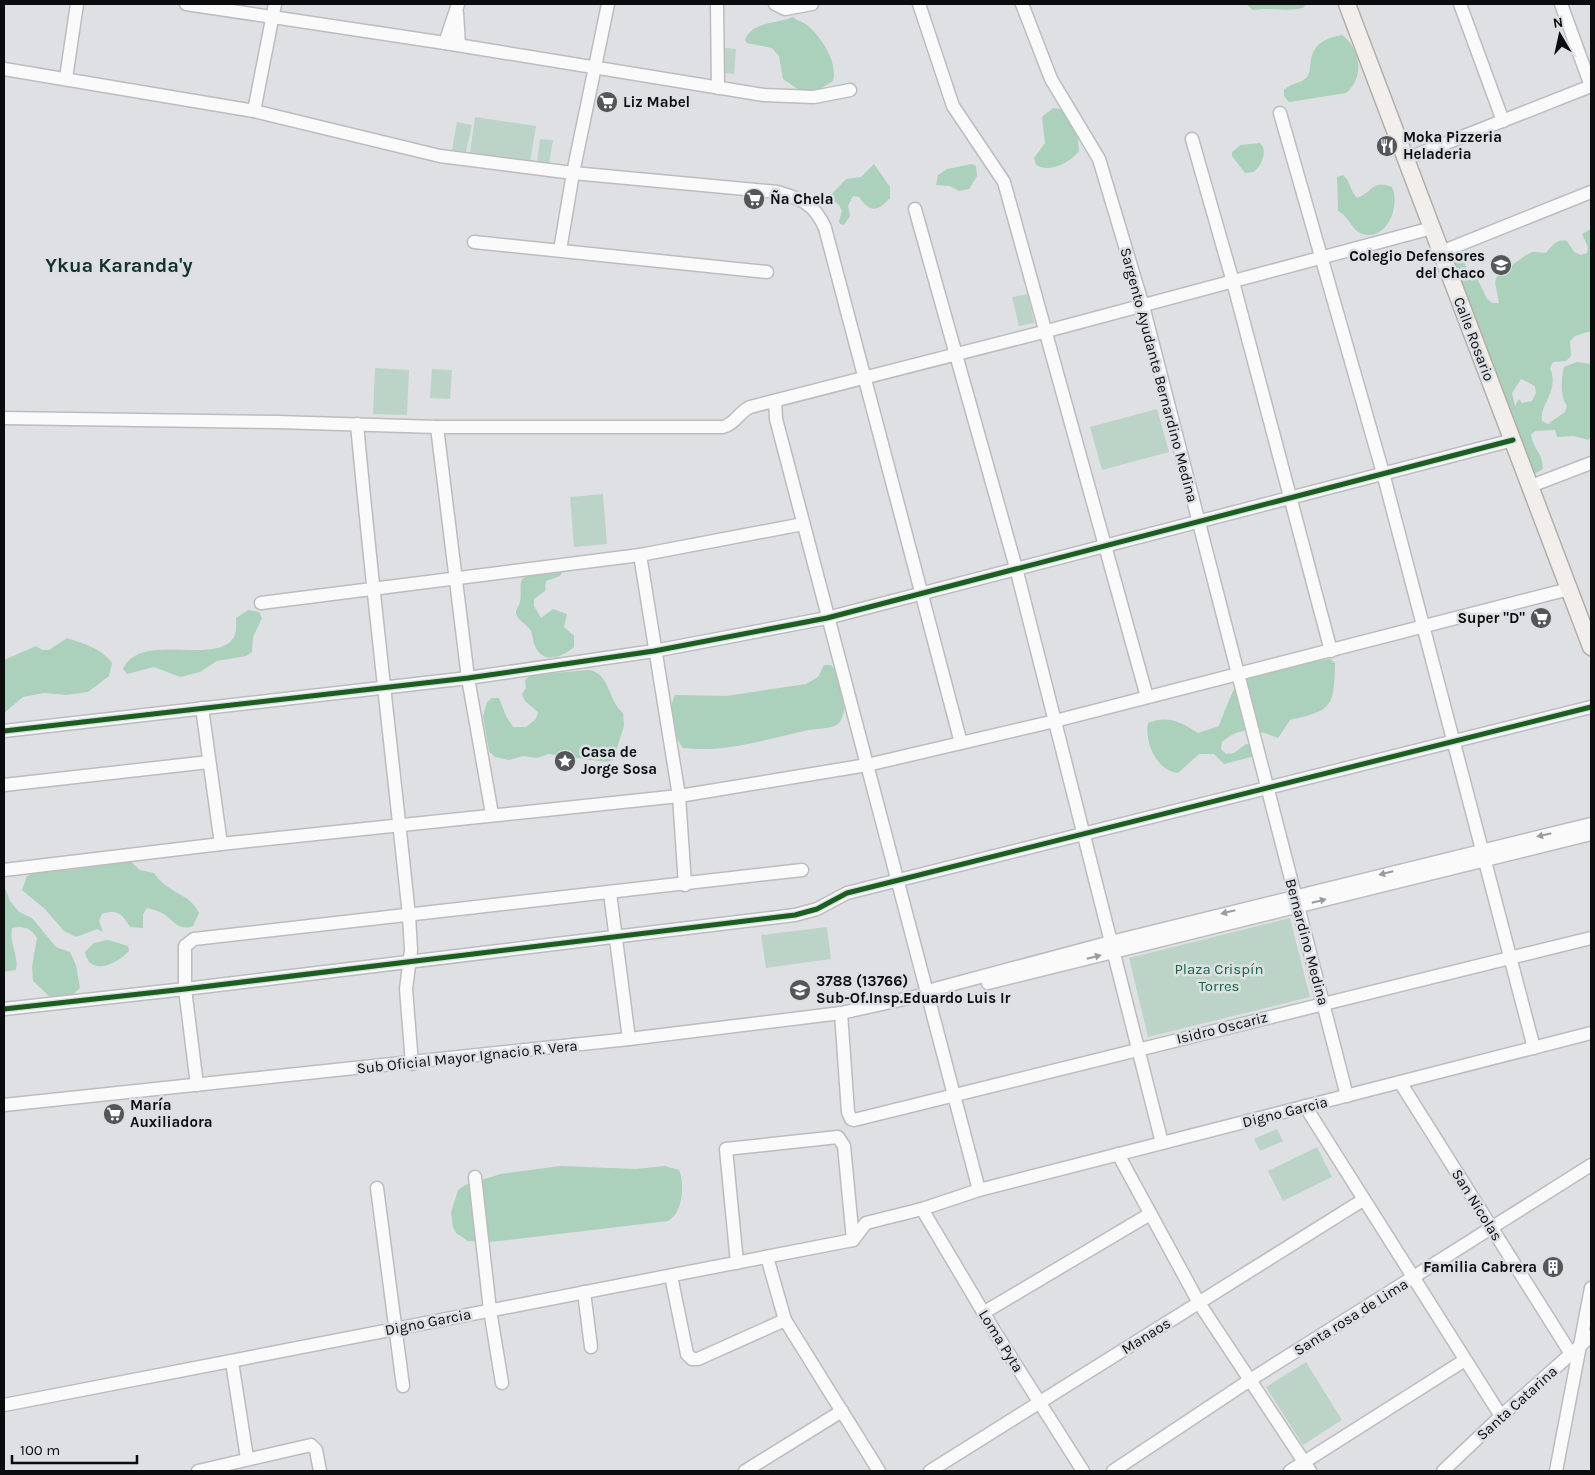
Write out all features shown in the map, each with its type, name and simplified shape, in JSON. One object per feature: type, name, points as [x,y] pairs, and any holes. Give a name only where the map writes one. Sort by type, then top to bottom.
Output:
[{"type":"main road","name":"Calle Rosario","points":[[1347,4],[1591,647]]},
{"type":"street","points":[[66,78],[77,4]]},
{"type":"street","points":[[186,4],[459,45],[764,95],[814,97],[850,90]]},
{"type":"street","points":[[254,111],[274,4]]},
{"type":"street","points":[[560,250],[573,174],[608,4]]},
{"type":"street","points":[[718,4],[718,88]]},
{"type":"street","points":[[775,4],[786,9],[812,4]]},
{"type":"street","points":[[919,4],[953,106],[1004,182],[1047,331],[1147,697]]},
{"type":"street","name":"Sargento Ayudante Bernardino Medina","points":[[1022,4],[1051,79],[1099,159],[1143,306],[1269,788]]},
{"type":"street","points":[[1460,4],[1503,121]]},
{"type":"street","points":[[1406,159],[1591,86],[1561,4]]},
{"type":"street","points":[[445,43],[457,7]]},
{"type":"street","points":[[457,7],[459,45]]},
{"type":"street","points":[[4,69],[254,111],[440,156],[573,174],[777,192],[807,202],[819,213],[825,228],[866,376],[961,743]]},
{"type":"street","points":[[1280,113],[1383,473],[1534,1048]]},
{"type":"street","points":[[1192,140],[1233,282],[1331,651]]},
{"type":"street","points":[[1441,252],[1591,192]]},
{"type":"street","points":[[915,209],[1016,568],[1162,1143]]},
{"type":"street","points":[[4,418],[437,427],[724,427],[731,425],[744,409],[1143,306],[1432,228]]},
{"type":"street","points":[[474,242],[766,272]]},
{"type":"street","points":[[775,401],[776,419],[827,618],[979,1190]]},
{"type":"street","points":[[357,424],[372,588],[385,688],[411,950],[406,989],[412,1064]]},
{"type":"street","points":[[437,427],[468,678],[492,814]]},
{"type":"street","points":[[4,731],[468,678],[654,652],[827,618],[1513,440]]},
{"type":"street","points":[[1531,486],[1591,463]]},
{"type":"street","points":[[261,602],[640,555],[803,524]]},
{"type":"street","points":[[640,555],[654,652],[679,796],[685,885]]},
{"type":"street","points":[[4,870],[492,814],[679,796],[867,765],[1055,721],[1424,628],[1569,589]]},
{"type":"street","points":[[4,1009],[616,938],[795,915],[817,909],[840,896],[1591,707]]},
{"type":"street","points":[[202,708],[221,844]]},
{"type":"street","points":[[4,785],[210,762]]},
{"type":"street","name":"Bernardino Medina","points":[[1269,788],[1296,901],[1347,1096]]},
{"type":"street","points":[[1483,855],[1591,824]]},
{"type":"street","points":[[1483,855],[1591,834]]},
{"type":"street","name":"Sub Oficial Mayor Ignacio R. Vera","points":[[4,1105],[412,1064],[842,1013],[927,994],[935,989],[1483,855]]},
{"type":"street","points":[[197,1085],[185,989],[184,946],[194,939],[685,885],[802,870]]},
{"type":"street","points":[[610,893],[629,1039]]},
{"type":"street","name":"Isidro Oscariz","points":[[842,1013],[848,1112],[851,1119],[854,1120],[1510,956],[1591,938]]},
{"type":"street","name":"Digno Garcia","points":[[4,1405],[853,1240],[866,1223],[922,1209],[979,1190],[1591,1033]]},
{"type":"street","name":"San Nicolas","points":[[1400,1082],[1492,1228],[1575,1350]]},
{"type":"street","points":[[1305,1106],[1501,1416]]},
{"type":"street","points":[[737,1263],[726,1149],[838,1136],[844,1146],[853,1240]]},
{"type":"street","points":[[1118,1154],[1199,1303],[1307,1467]]},
{"type":"street","name":"Santa rosa de Lima","points":[[1113,1471],[1250,1380],[1591,1165]]},
{"type":"street","points":[[475,1177],[490,1310],[502,1384]]},
{"type":"street","points":[[377,1188],[403,1386]]},
{"type":"street","name":"Manaos","points":[[930,1471],[1363,1200]]},
{"type":"street","name":"Loma Pyta","points":[[922,1209],[983,1312],[1083,1471]]},
{"type":"street","points":[[983,1312],[1150,1214]]},
{"type":"street","points":[[767,1258],[785,1320],[879,1471]]},
{"type":"street","points":[[671,1276],[687,1354],[692,1359],[698,1359],[785,1320]]},
{"type":"street","points":[[1556,1471],[1575,1350],[1591,1288]]},
{"type":"street","points":[[584,1292],[591,1347]]},
{"type":"street","name":"Santa Catarina","points":[[1443,1471],[1501,1416],[1591,1336]]},
{"type":"street","points":[[1290,1471],[1307,1467],[1465,1360]]},
{"type":"street","points":[[232,1362],[247,1458]]},
{"type":"street","points":[[745,1471],[842,1411]]},
{"type":"street","points":[[198,1471],[247,1458],[313,1445],[320,1471]]},
{"type":"green space","points":[[1246,4],[1306,4],[1303,8],[1297,9],[1253,10]]},
{"type":"green space","points":[[793,17],[807,25],[818,36],[831,58],[834,73],[833,81],[813,93],[799,90],[783,79],[779,56],[772,48],[747,43],[745,40],[753,29],[759,26]]},
{"type":"green space","points":[[1342,35],[1357,56],[1358,72],[1352,87],[1346,93],[1289,102],[1284,96],[1284,90],[1308,76],[1311,60],[1318,45],[1326,40]]},
{"type":"green space","points":[[725,48],[736,49],[734,74],[723,73]]},
{"type":"green space","points":[[1053,108],[1068,110],[1076,122],[1079,151],[1065,163],[1047,168],[1036,165],[1034,158],[1045,143],[1042,117]]},
{"type":"green space","points":[[475,117],[536,126],[530,162],[470,153]]},
{"type":"green space","points":[[457,122],[472,125],[466,152],[452,150]]},
{"type":"green space","points":[[540,139],[553,140],[549,164],[537,162]]},
{"type":"green space","points":[[1260,143],[1264,150],[1262,162],[1254,172],[1245,173],[1232,156],[1232,152],[1241,145]]},
{"type":"green space","points":[[874,164],[890,187],[890,198],[881,206],[873,209],[867,206],[859,197],[853,196],[848,206],[850,216],[844,225],[840,224],[842,211],[839,205],[830,198],[831,195],[846,179],[861,177]]},
{"type":"green space","points":[[972,164],[976,166],[977,176],[969,189],[959,191],[950,186],[936,185],[938,175],[947,169]]},
{"type":"green space","points":[[1343,175],[1357,198],[1363,196],[1376,186],[1385,185],[1392,187],[1395,202],[1391,218],[1381,231],[1375,234],[1362,234],[1338,211],[1337,177]]},
{"type":"green space","points":[[1591,229],[1591,331],[1575,336],[1570,341],[1571,356],[1566,361],[1553,362],[1550,368],[1553,384],[1543,409],[1542,421],[1548,424],[1565,412],[1567,406],[1563,398],[1562,387],[1564,367],[1577,362],[1591,364],[1591,437],[1588,440],[1574,436],[1557,437],[1555,430],[1535,431],[1531,435],[1541,458],[1543,469],[1531,476],[1452,257],[1450,244],[1460,248],[1468,273],[1478,280],[1487,299],[1492,303],[1499,303],[1495,282],[1497,276],[1526,255],[1533,252],[1546,253],[1555,243],[1560,241],[1567,241],[1574,252],[1581,255],[1587,253],[1588,247],[1582,234]],"holes":[[[1521,379],[1535,386],[1536,393],[1532,401],[1522,403],[1519,399],[1515,406],[1512,393]]]},
{"type":"green space","points":[[1028,294],[1034,323],[1019,326],[1012,297]]},
{"type":"green space","points":[[375,368],[409,370],[407,415],[373,414]]},
{"type":"green space","points":[[432,369],[452,370],[450,399],[430,398]]},
{"type":"green space","points":[[1157,409],[1169,452],[1102,470],[1090,427]]},
{"type":"green space","points":[[603,494],[607,544],[574,547],[570,497]]},
{"type":"green space","points":[[556,570],[562,573],[560,576],[546,581],[545,591],[534,599],[534,606],[541,618],[553,609],[567,614],[564,627],[574,636],[574,647],[564,654],[548,657],[538,652],[531,631],[518,618],[516,612],[521,599],[522,579],[531,574]]},
{"type":"green space","points":[[248,610],[259,612],[262,618],[253,637],[252,652],[246,656],[217,661],[200,672],[180,677],[154,667],[127,674],[123,669],[132,658],[145,652],[212,649],[225,645],[235,635],[236,618]]},
{"type":"green space","points":[[67,638],[92,647],[108,658],[112,663],[109,676],[88,692],[66,695],[44,693],[23,697],[4,713],[4,660],[36,646],[42,650],[49,650]]},
{"type":"green space","points":[[1330,659],[1335,663],[1334,689],[1332,698],[1323,709],[1290,720],[1278,738],[1262,732],[1249,730],[1236,733],[1222,742],[1221,749],[1226,754],[1234,753],[1246,744],[1253,745],[1251,757],[1224,764],[1214,754],[1199,754],[1178,773],[1164,767],[1150,747],[1147,731],[1148,723],[1162,720],[1174,721],[1198,733],[1219,726],[1235,687],[1243,679],[1281,667]]},
{"type":"green space","points":[[824,665],[831,665],[844,686],[844,712],[838,724],[759,742],[714,749],[683,748],[679,742],[671,715],[675,695],[726,696],[806,684],[818,677]]},
{"type":"green space","points":[[589,670],[601,676],[614,702],[623,713],[624,726],[613,760],[606,762],[549,754],[537,758],[523,756],[509,760],[495,757],[489,751],[483,716],[487,702],[492,698],[499,698],[506,716],[513,727],[526,727],[536,719],[538,712],[525,701],[522,694],[526,688],[525,680],[531,675]]},
{"type":"green space","points":[[130,861],[140,870],[154,873],[165,885],[185,897],[195,907],[199,913],[193,926],[179,926],[160,912],[147,908],[143,914],[143,928],[130,927],[119,914],[112,912],[102,914],[99,921],[103,932],[97,929],[76,937],[64,931],[45,909],[22,890],[27,876],[39,870],[70,870]]},
{"type":"green space","points":[[4,885],[10,901],[19,912],[32,918],[56,947],[70,952],[76,965],[80,988],[70,997],[49,996],[33,981],[32,967],[37,938],[26,928],[12,928],[11,934],[17,965],[16,970],[4,972]]},
{"type":"green space","name":"Plaza Crispín Torres","points":[[1290,918],[1310,997],[1148,1037],[1129,958]]},
{"type":"green space","points":[[827,927],[831,959],[766,968],[761,935]]},
{"type":"green space","points":[[108,940],[128,946],[129,951],[118,960],[105,966],[92,964],[85,952],[94,943]]},
{"type":"green space","points":[[1277,1129],[1283,1141],[1260,1151],[1254,1139]]},
{"type":"green space","points":[[1317,1147],[1332,1177],[1283,1201],[1268,1171]]},
{"type":"green space","points":[[560,1166],[636,1169],[665,1166],[679,1170],[682,1183],[680,1205],[677,1212],[668,1221],[490,1242],[468,1241],[456,1233],[451,1213],[458,1190],[465,1185],[501,1174]]},
{"type":"green space","points":[[1306,1362],[1342,1420],[1303,1445],[1266,1387]]},
{"type":"cycle path","points":[[4,731],[468,678],[654,651],[827,618],[1513,440]]},
{"type":"cycle path","points":[[4,1009],[795,915],[817,909],[847,893],[1591,707]]},
{"type":"place","name":"Liz Mabel","points":[[607,102]]},
{"type":"place","name":"Moka Pizzeria Heladeria","points":[[1387,146]]},
{"type":"place","name":"Ña Chela","points":[[754,199]]},
{"type":"place","name":"Colegio Defensores del Chaco","points":[[1501,265]]},
{"type":"place","name":"Super \"D\"","points":[[1541,618]]},
{"type":"place","name":"Casa de Jorge Sosa","points":[[565,761]]},
{"type":"place","name":"3788 (13766) Sub-Of.Insp.Eduardo Luis Ir","points":[[800,990]]},
{"type":"place","name":"María Auxiliadora","points":[[114,1114]]},
{"type":"place","name":"Familia Cabrera","points":[[1553,1267]]},
{"type":"district","name":"Ykua Karanda'y","points":[[119,265]]}]
